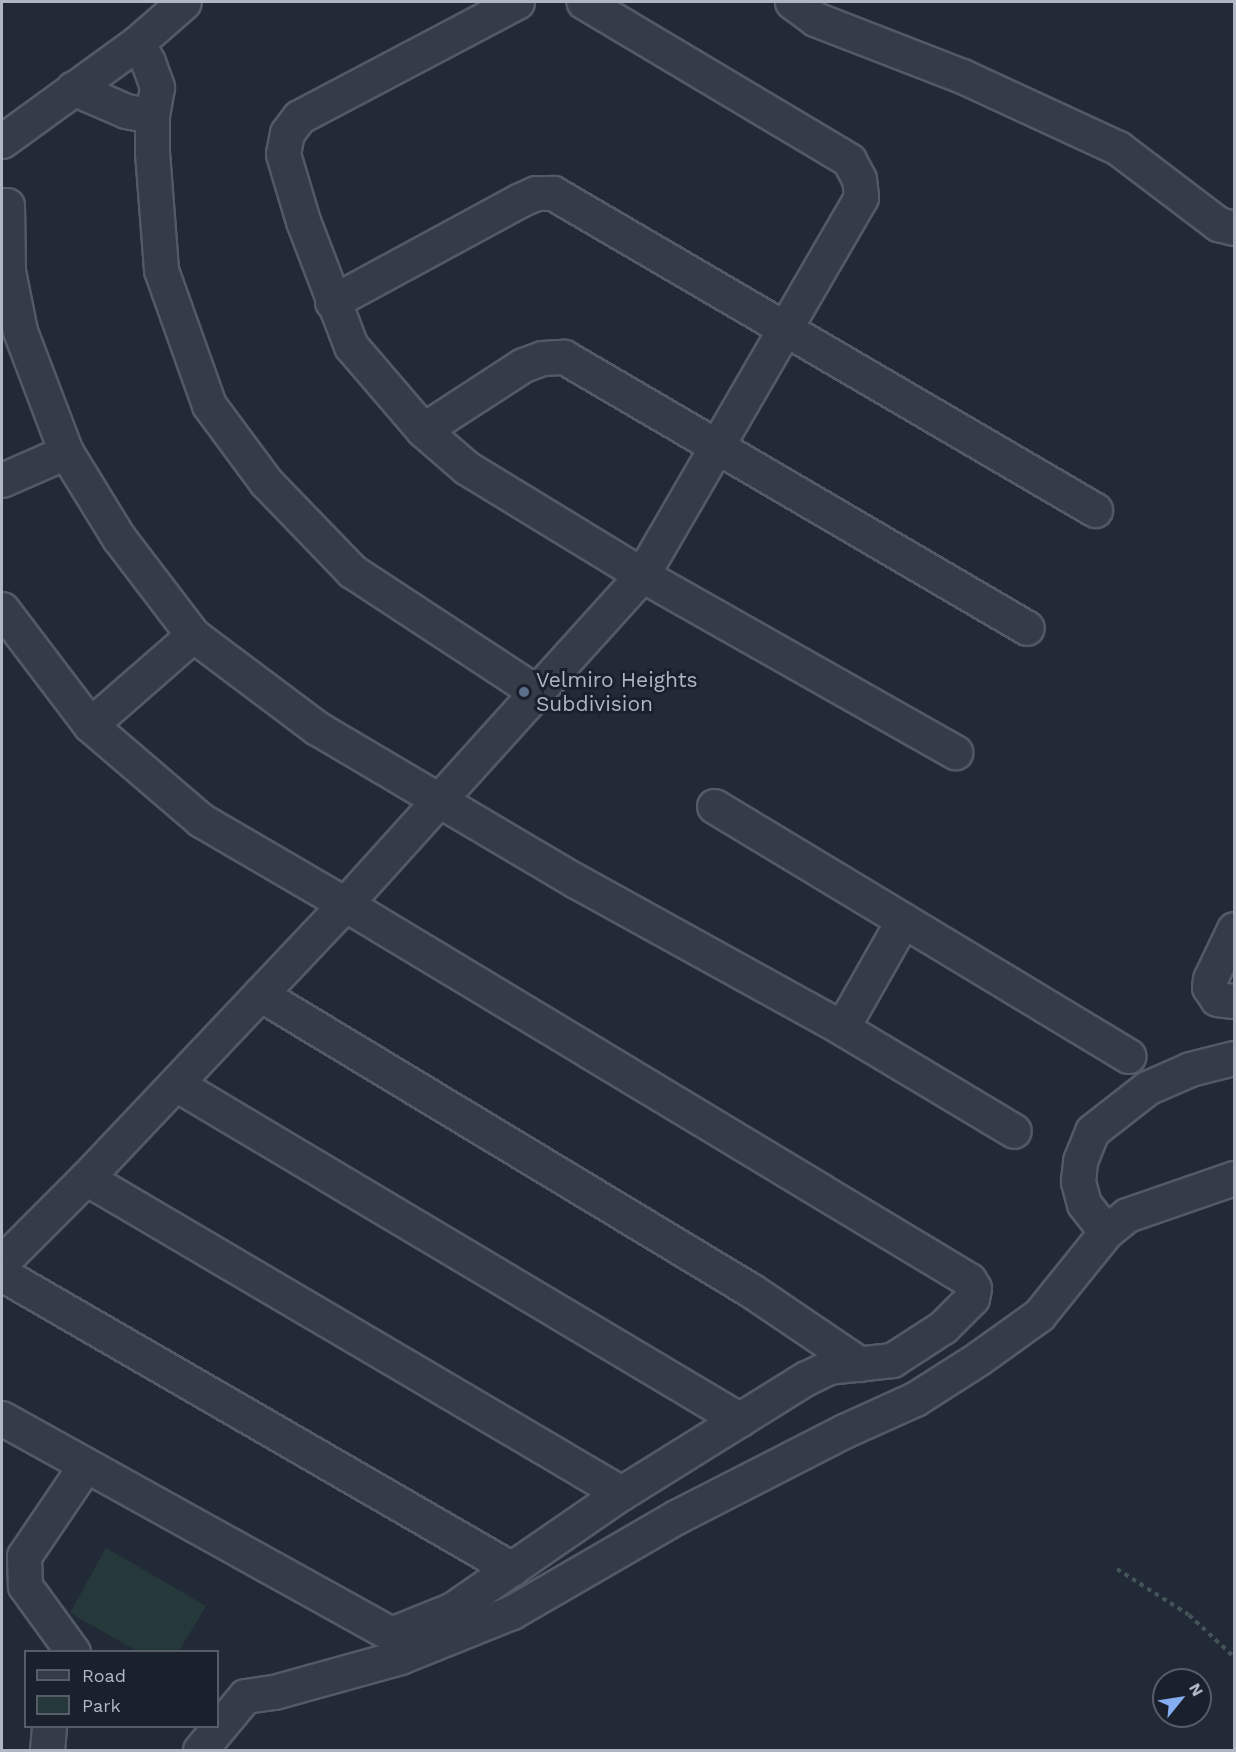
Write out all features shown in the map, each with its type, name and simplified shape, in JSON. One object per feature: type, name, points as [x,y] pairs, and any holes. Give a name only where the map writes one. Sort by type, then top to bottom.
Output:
[{"type":"street","points":[[2,141],[137,43],[184,2]]},
{"type":"street","points":[[517,2],[299,117],[287,133],[283,154],[332,302],[351,346],[423,430],[467,468],[642,575],[955,752]]},
{"type":"street","points":[[2,1262],[86,1178],[345,904],[642,575],[718,448],[861,197],[859,179],[849,160],[584,2]]},
{"type":"street","points":[[792,2],[815,19],[962,76],[1118,148],[1218,224],[1234,228]]},
{"type":"street","points":[[137,43],[148,62],[157,87],[152,116],[152,152],[161,270],[209,405],[266,482],[352,571],[535,691]]},
{"type":"street","points":[[73,88],[126,111],[152,116]]},
{"type":"street","points":[[332,302],[520,200],[536,193],[553,193],[786,327],[1095,510]]},
{"type":"street","points":[[7,205],[11,334],[66,452],[119,538],[193,635],[317,728],[576,881],[842,1028],[1014,1131]]},
{"type":"street","points":[[423,430],[523,365],[542,358],[564,357],[1027,628]]},
{"type":"street","points":[[2,480],[66,452]]},
{"type":"street","points":[[2,609],[90,725],[201,820],[345,904],[969,1280],[974,1288],[972,1298],[943,1327],[892,1360],[829,1367],[806,1378],[621,1493],[453,1609],[391,1634],[2,1418]]},
{"type":"street","points":[[90,725],[193,635]]},
{"type":"street","points":[[714,806],[1128,1056]]},
{"type":"street","points":[[842,1028],[903,920]]},
{"type":"street","points":[[1234,929],[1210,979],[1209,987],[1217,999],[1234,1001]]},
{"type":"street","points":[[260,994],[752,1292],[860,1364]]},
{"type":"street","points":[[1106,1232],[1084,1204],[1078,1180],[1080,1161],[1092,1131],[1147,1088],[1190,1069],[1234,1058]]},
{"type":"street","points":[[176,1084],[740,1420]]},
{"type":"street","points":[[86,1178],[621,1493]]},
{"type":"street","points":[[219,1714],[231,1692],[274,1692],[400,1657],[512,1612],[676,1517],[844,1431],[915,1399],[979,1358],[1039,1315],[1106,1232],[1127,1215],[1234,1178]]},
{"type":"street","points":[[2,1274],[512,1569]]},
{"type":"street","points":[[73,1650],[25,1586],[24,1556],[85,1466]]},
{"type":"street","points":[[47,1750],[49,1728]]},
{"type":"street","points":[[200,1750],[212,1728]]},
{"type":"path","points":[[1117,1569],[1189,1615],[1234,1657]]},
{"type":"green space","points":[[106,1548],[206,1606],[180,1650],[135,1650],[70,1613]]},
{"type":"place","name":"Velmiro Heights Subdivision","points":[[524,692]]}]
